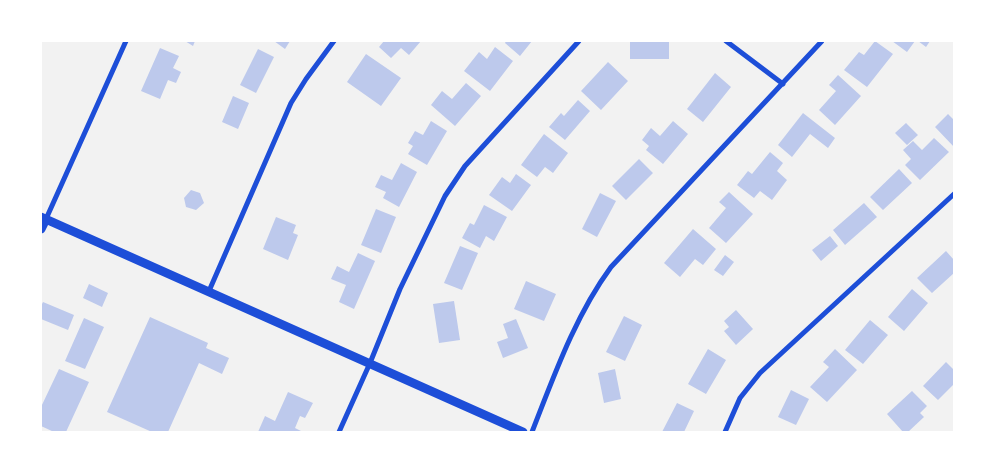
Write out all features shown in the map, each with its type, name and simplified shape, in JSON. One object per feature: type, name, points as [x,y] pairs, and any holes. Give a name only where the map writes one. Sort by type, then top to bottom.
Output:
[{"type":"street","points":[[41,229],[44,218],[126,41]]},
{"type":"street","points":[[209,291],[291,103],[334,41]]},
{"type":"street","points":[[339,432],[400,289],[444,196],[457,177],[579,41]]},
{"type":"street","points":[[726,41],[782,84]]},
{"type":"street","points":[[532,432],[561,360],[601,280],[822,41]]},
{"type":"street","points":[[725,432],[740,398],[760,373],[954,194]]},
{"type":"street","points":[[44,218],[523,432]]},
{"type":"building","points":[[185,41],[195,41],[193,46]]},
{"type":"building","points":[[274,41],[290,41],[285,49]]},
{"type":"building","points":[[384,41],[421,41],[409,55],[401,48],[391,58],[379,47]]},
{"type":"building","points":[[506,41],[532,41],[520,56],[505,43]]},
{"type":"building","points":[[630,41],[669,41],[669,59],[630,59]]},
{"type":"building","points":[[875,41],[893,54],[867,87],[844,70],[859,52],[864,55]]},
{"type":"building","points":[[892,41],[915,41],[907,52]]},
{"type":"building","points":[[918,41],[930,41],[926,47]]},
{"type":"building","points":[[495,47],[513,61],[490,91],[464,71],[479,52],[487,59]]},
{"type":"building","points":[[160,48],[179,56],[173,68],[181,72],[176,83],[168,80],[160,99],[141,91]]},
{"type":"building","points":[[258,49],[274,57],[256,93],[240,85]]},
{"type":"building","points":[[366,54],[401,78],[381,106],[347,82]]},
{"type":"building","points":[[608,62],[628,81],[601,110],[581,91]]},
{"type":"building","points":[[715,73],[731,87],[703,122],[687,109]]},
{"type":"building","points":[[838,75],[861,96],[835,125],[819,110],[836,91],[829,85]]},
{"type":"building","points":[[466,83],[481,96],[455,126],[431,105],[442,91],[452,99]]},
{"type":"building","points":[[233,96],[249,103],[238,129],[222,122]]},
{"type":"building","points":[[578,100],[590,111],[565,140],[549,127],[561,113],[564,116]]},
{"type":"building","points":[[803,113],[835,138],[828,148],[810,134],[792,157],[778,145]]},
{"type":"building","points":[[948,114],[954,120],[954,147],[935,127]]},
{"type":"building","points":[[431,121],[447,131],[427,165],[408,154],[413,146],[408,143],[415,131],[423,135]]},
{"type":"building","points":[[673,121],[688,134],[663,164],[646,150],[649,146],[642,140],[651,128],[660,136]]},
{"type":"building","points":[[906,123],[918,135],[907,145],[895,133]]},
{"type":"building","points":[[544,134],[568,153],[553,173],[545,167],[537,177],[521,165]]},
{"type":"building","points":[[934,138],[949,152],[920,180],[905,165],[911,159],[903,150],[913,141],[922,150]]},
{"type":"building","points":[[770,152],[783,163],[777,171],[787,180],[772,200],[760,191],[754,198],[737,185],[748,171],[752,174]]},
{"type":"building","points":[[639,159],[653,173],[626,200],[612,186]]},
{"type":"building","points":[[401,163],[417,172],[399,207],[383,198],[386,192],[375,187],[381,175],[392,180]]},
{"type":"building","points":[[899,169],[912,183],[883,210],[870,197]]},
{"type":"building","points":[[516,174],[531,185],[512,211],[489,195],[502,177],[510,183]]},
{"type":"building","points":[[191,190],[200,193],[204,203],[196,210],[186,207],[184,198]]},
{"type":"building","points":[[729,192],[753,214],[726,243],[709,228],[726,208],[719,202]]},
{"type":"building","points":[[600,193],[616,201],[597,237],[582,229]]},
{"type":"building","points":[[864,203],[877,217],[845,245],[833,230]]},
{"type":"building","points":[[484,205],[507,217],[494,241],[486,236],[480,248],[462,238],[470,223],[474,225]]},
{"type":"building","points":[[376,209],[396,217],[381,253],[361,245]]},
{"type":"building","points":[[276,217],[296,225],[293,233],[298,235],[288,260],[263,249]]},
{"type":"building","points":[[693,229],[716,249],[703,265],[695,259],[680,277],[664,263]]},
{"type":"building","points":[[830,236],[838,246],[821,261],[812,250]]},
{"type":"building","points":[[460,246],[478,253],[462,290],[444,283]]},
{"type":"building","points":[[946,251],[954,260],[954,273],[932,293],[917,278]]},
{"type":"building","points":[[358,253],[375,261],[354,309],[339,302],[346,285],[331,279],[337,266],[349,272]]},
{"type":"building","points":[[725,255],[734,262],[723,276],[714,270]]},
{"type":"building","points":[[526,281],[556,294],[544,321],[514,309]]},
{"type":"building","points":[[89,284],[108,293],[102,307],[83,298]]},
{"type":"building","points":[[912,289],[928,303],[904,331],[888,317]]},
{"type":"building","points":[[454,301],[460,340],[439,343],[433,304]]},
{"type":"building","points":[[43,302],[74,315],[68,330],[41,319],[41,306]]},
{"type":"building","points":[[736,310],[753,329],[736,345],[724,331],[729,327],[724,321]]},
{"type":"building","points":[[624,316],[642,325],[625,361],[606,352]]},
{"type":"building","points":[[150,317],[208,343],[206,348],[229,358],[222,374],[199,363],[168,432],[152,432],[107,412]]},
{"type":"building","points":[[84,318],[104,327],[85,369],[65,361]]},
{"type":"building","points":[[516,319],[528,348],[503,358],[497,342],[508,338],[503,324]]},
{"type":"building","points":[[870,320],[888,335],[863,364],[845,350]]},
{"type":"building","points":[[708,349],[726,360],[706,394],[688,384]]},
{"type":"building","points":[[835,349],[857,370],[827,402],[810,387],[829,367],[823,362]]},
{"type":"building","points":[[946,362],[954,370],[954,384],[938,400],[923,386]]},
{"type":"building","points":[[59,369],[89,382],[66,432],[54,432],[41,426],[41,407]]},
{"type":"building","points":[[615,369],[621,399],[604,403],[598,373]]},
{"type":"building","points":[[791,390],[809,399],[796,425],[778,417]]},
{"type":"building","points":[[912,391],[927,406],[920,413],[924,417],[908,432],[903,432],[887,414]]},
{"type":"building","points":[[288,392],[313,403],[305,418],[300,416],[295,428],[303,432],[258,432],[265,416],[275,421]]},
{"type":"building","points":[[677,403],[694,411],[684,432],[662,432]]}]
